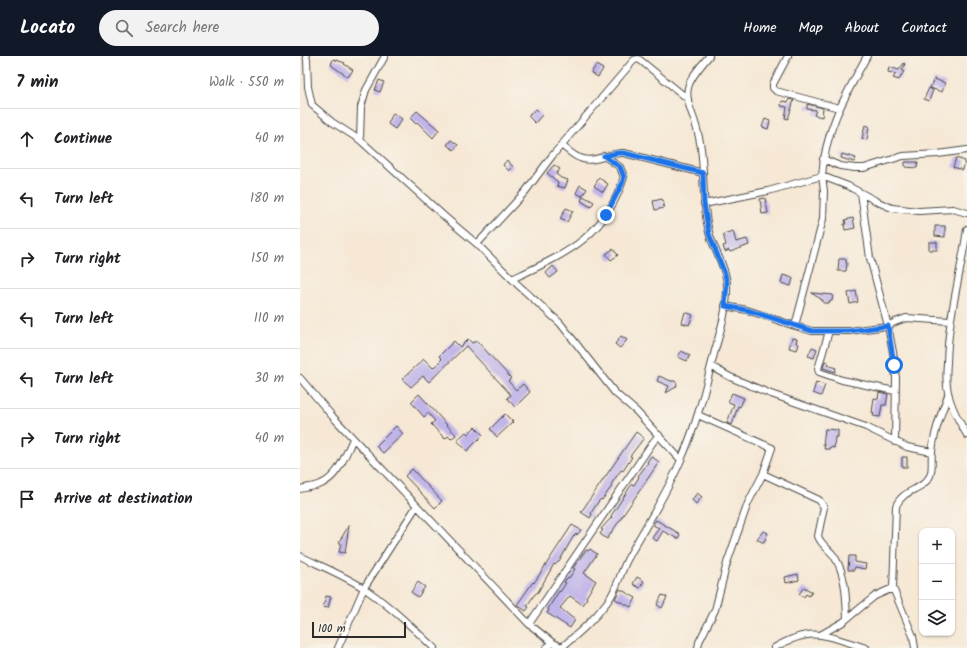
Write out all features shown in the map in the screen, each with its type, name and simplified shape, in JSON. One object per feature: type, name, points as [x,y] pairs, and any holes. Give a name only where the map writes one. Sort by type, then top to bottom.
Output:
[{"type":"street","points":[[306,56],[308,60],[308,87],[312,105],[332,122],[360,140],[477,244],[560,324],[615,393],[660,435],[681,460]]},
{"type":"street","points":[[360,140],[362,107],[366,90],[385,56]]},
{"type":"street","points":[[300,378],[353,439],[529,624],[553,643],[564,647],[591,622],[609,600],[627,562],[681,460],[698,415],[711,366],[725,306],[727,283],[725,274],[709,234],[704,204],[703,173],[699,134],[688,99],[687,90],[688,84],[709,56]]},
{"type":"street","points":[[788,56],[773,84],[773,88],[776,91],[840,108]]},
{"type":"street","points":[[795,326],[823,219],[824,198],[822,176],[826,145],[840,108],[867,56]]},
{"type":"street","points":[[477,244],[525,192],[561,145],[634,60],[640,60],[688,99]]},
{"type":"street","points":[[561,145],[580,159],[588,160],[624,153],[703,173]]},
{"type":"street","points":[[823,159],[840,166],[864,168],[903,156],[938,154],[967,150]]},
{"type":"street","points":[[512,279],[566,252],[579,243],[601,223],[622,184],[624,177],[620,167],[604,156]]},
{"type":"street","points":[[704,204],[768,191],[822,176],[835,180],[892,208],[919,211],[953,209],[967,213]]},
{"type":"street","points":[[860,193],[870,258],[888,326],[894,365],[895,442]]},
{"type":"street","points":[[967,232],[950,321],[947,354],[948,395],[952,407],[967,436]]},
{"type":"street","points":[[725,306],[747,310],[812,331],[849,331],[888,326],[906,318],[950,321]]},
{"type":"street","points":[[829,331],[818,368],[819,372],[857,383],[895,390]]},
{"type":"street","points":[[711,366],[730,377],[751,386],[866,427],[907,447],[932,452]]},
{"type":"street","points":[[915,648],[913,636],[894,588],[896,506],[902,496],[923,484],[930,476],[932,471],[932,452],[938,421],[948,395]]},
{"type":"street","points":[[698,415],[771,447],[772,450],[763,474],[748,503],[727,563],[715,610],[699,642],[698,648]]},
{"type":"street","points":[[529,624],[653,442],[660,435]]},
{"type":"street","points":[[300,489],[319,485],[332,476],[339,467],[353,439]]},
{"type":"street","points":[[763,474],[819,500],[824,507],[818,536],[820,541],[834,555],[842,573],[846,593],[846,618]]},
{"type":"street","points":[[338,648],[364,588],[416,506]]},
{"type":"street","points":[[300,556],[364,588],[434,648]]},
{"type":"street","points":[[822,634],[843,622],[874,596],[894,588]]},
{"type":"street","points":[[774,648],[799,636],[822,634],[866,648]]},
{"type":"street","points":[[546,648],[553,643]]},
{"type":"building","points":[[333,59],[345,63],[344,64],[353,70],[348,77],[331,65]]},
{"type":"building","points":[[904,63],[905,64],[902,71],[904,71],[899,80],[893,78],[896,74],[888,72],[889,67],[899,70]]},
{"type":"building","points":[[596,65],[603,69],[598,77],[591,73]]},
{"type":"building","points":[[934,79],[945,83],[942,92],[930,88]]},
{"type":"building","points":[[379,80],[384,82],[380,92],[375,90]]},
{"type":"building","points":[[929,88],[933,90],[929,101],[924,99]]},
{"type":"building","points":[[789,99],[794,100],[788,119],[785,118],[787,107],[781,106],[782,101],[788,102]]},
{"type":"building","points":[[807,104],[823,108],[822,117],[814,115],[816,110],[807,109]]},
{"type":"building","points":[[536,109],[542,115],[535,123],[528,116]]},
{"type":"building","points":[[417,111],[439,130],[433,138],[417,122],[416,124],[410,118]]},
{"type":"building","points":[[393,113],[402,119],[395,129],[388,124]]},
{"type":"building","points":[[765,119],[770,121],[768,129],[762,127]]},
{"type":"building","points":[[865,125],[869,126],[867,140],[862,139]]},
{"type":"building","points":[[451,140],[458,145],[454,150],[447,145]]},
{"type":"building","points":[[842,154],[856,158],[854,162],[841,158]]},
{"type":"building","points":[[956,158],[965,161],[963,170],[953,167]]},
{"type":"building","points":[[507,160],[513,167],[509,171],[503,165]]},
{"type":"building","points":[[905,162],[918,162],[917,168],[905,167]]},
{"type":"building","points":[[554,165],[560,169],[556,174],[561,178],[568,180],[565,188],[557,186],[558,182],[547,173]]},
{"type":"building","points":[[599,178],[608,184],[603,192],[594,186]]},
{"type":"building","points":[[580,185],[587,189],[582,196],[576,193]]},
{"type":"building","points":[[583,196],[594,202],[591,207],[581,201]]},
{"type":"building","points":[[765,198],[768,213],[762,214],[760,199]]},
{"type":"building","points":[[662,199],[664,208],[655,210],[653,201]]},
{"type":"building","points":[[566,208],[573,211],[567,222],[560,219]]},
{"type":"building","points":[[853,218],[855,228],[845,230],[845,220]]},
{"type":"building","points":[[935,226],[945,226],[945,237],[935,236]]},
{"type":"building","points":[[733,231],[736,242],[747,239],[749,245],[730,252],[729,250],[725,252],[723,246],[726,245],[723,234]]},
{"type":"building","points":[[929,242],[937,242],[937,250],[929,250]]},
{"type":"building","points":[[613,249],[618,255],[611,260],[606,254]]},
{"type":"building","points":[[839,259],[846,259],[846,271],[838,271]]},
{"type":"building","points":[[553,266],[558,272],[550,278],[546,273]]},
{"type":"building","points":[[783,275],[793,278],[791,286],[781,283]]},
{"type":"building","points":[[856,291],[858,302],[850,304],[848,293]]},
{"type":"building","points":[[811,293],[833,295],[832,301],[829,301],[829,303],[823,303],[823,300]]},
{"type":"building","points":[[685,312],[693,315],[689,325],[682,323]]},
{"type":"building","points":[[621,336],[627,340],[620,348],[615,344]]},
{"type":"building","points":[[792,338],[797,339],[796,343],[799,344],[797,350],[789,348]]},
{"type":"building","points":[[468,339],[472,343],[477,341],[511,378],[508,381],[516,390],[523,384],[530,392],[515,407],[507,398],[511,395],[466,346],[429,382],[423,376],[411,387],[402,379],[424,359],[433,368],[442,359],[439,356],[454,341],[460,347]]},
{"type":"building","points":[[812,347],[817,349],[814,358],[808,356]]},
{"type":"building","points":[[681,351],[690,355],[687,361],[678,357]]},
{"type":"building","points":[[825,361],[828,362],[827,365],[836,368],[835,372],[823,368]]},
{"type":"building","points":[[659,376],[675,381],[677,384],[676,387],[666,393],[669,386],[657,381]]},
{"type":"building","points":[[816,382],[825,385],[821,396],[813,393]]},
{"type":"building","points":[[879,392],[888,394],[886,405],[882,405],[880,417],[873,416],[874,413],[872,413],[874,398],[878,399]]},
{"type":"building","points":[[732,393],[744,398],[740,407],[738,406],[732,425],[727,423],[734,404],[728,402]]},
{"type":"building","points":[[419,394],[456,435],[451,439],[448,436],[445,439],[431,424],[435,421],[428,413],[424,417],[411,402]]},
{"type":"building","points":[[505,414],[513,422],[497,437],[490,429]]},
{"type":"building","points":[[396,426],[403,434],[383,453],[376,446]]},
{"type":"building","points":[[475,427],[483,435],[467,451],[457,440],[466,432],[468,434]]},
{"type":"building","points":[[825,429],[838,430],[838,437],[835,437],[834,448],[830,447],[829,449],[824,449]]},
{"type":"building","points":[[636,432],[644,438],[630,456],[632,457],[623,471],[621,470],[602,500],[601,499],[598,502],[591,513],[590,518],[581,512]]},
{"type":"building","points":[[651,456],[659,462],[607,539],[600,534],[603,530],[601,529],[612,517],[611,516],[632,484],[634,485]]},
{"type":"building","points":[[902,457],[907,457],[907,467],[902,467]]},
{"type":"building","points":[[412,469],[442,501],[435,508],[405,476]]},
{"type":"building","points":[[697,493],[702,497],[696,504],[692,500]]},
{"type":"building","points":[[656,520],[680,534],[678,539],[663,531],[657,541],[652,538],[659,528],[653,525]]},
{"type":"building","points":[[349,525],[345,553],[339,552],[341,543],[339,542]]},
{"type":"building","points":[[572,525],[581,530],[573,537],[559,562],[555,565],[554,564],[538,592],[534,595],[527,606],[529,607],[526,611],[517,605],[533,582],[534,583]]},
{"type":"building","points":[[763,531],[768,533],[764,542],[762,542],[757,539]]},
{"type":"building","points":[[590,549],[597,554],[584,573],[596,581],[583,605],[570,596],[560,608],[575,620],[570,628],[547,613],[549,610],[548,609],[559,591],[560,592],[566,583],[564,582],[568,577],[569,578],[575,569],[573,568],[586,550],[588,551]]},
{"type":"building","points":[[849,556],[855,556],[855,562],[866,564],[865,569],[855,567],[854,570],[848,570]]},
{"type":"building","points":[[798,574],[799,580],[786,583],[785,577]]},
{"type":"building","points":[[637,577],[644,581],[640,588],[633,584]]},
{"type":"building","points":[[418,582],[425,587],[418,597],[411,592]]},
{"type":"building","points":[[804,587],[812,592],[809,596],[806,594],[804,597],[799,594]]},
{"type":"building","points":[[620,589],[636,598],[631,607],[615,599]]},
{"type":"building","points":[[662,595],[667,597],[662,608],[657,605]]},
{"type":"building","points":[[326,596],[331,597],[328,608],[323,607]]},
{"type":"route","points":[[606,215],[624,177],[620,167],[604,156],[624,153],[703,173],[704,204],[709,234],[725,274],[727,283],[725,306],[747,310],[812,331],[849,331],[888,326],[894,365]]}]
